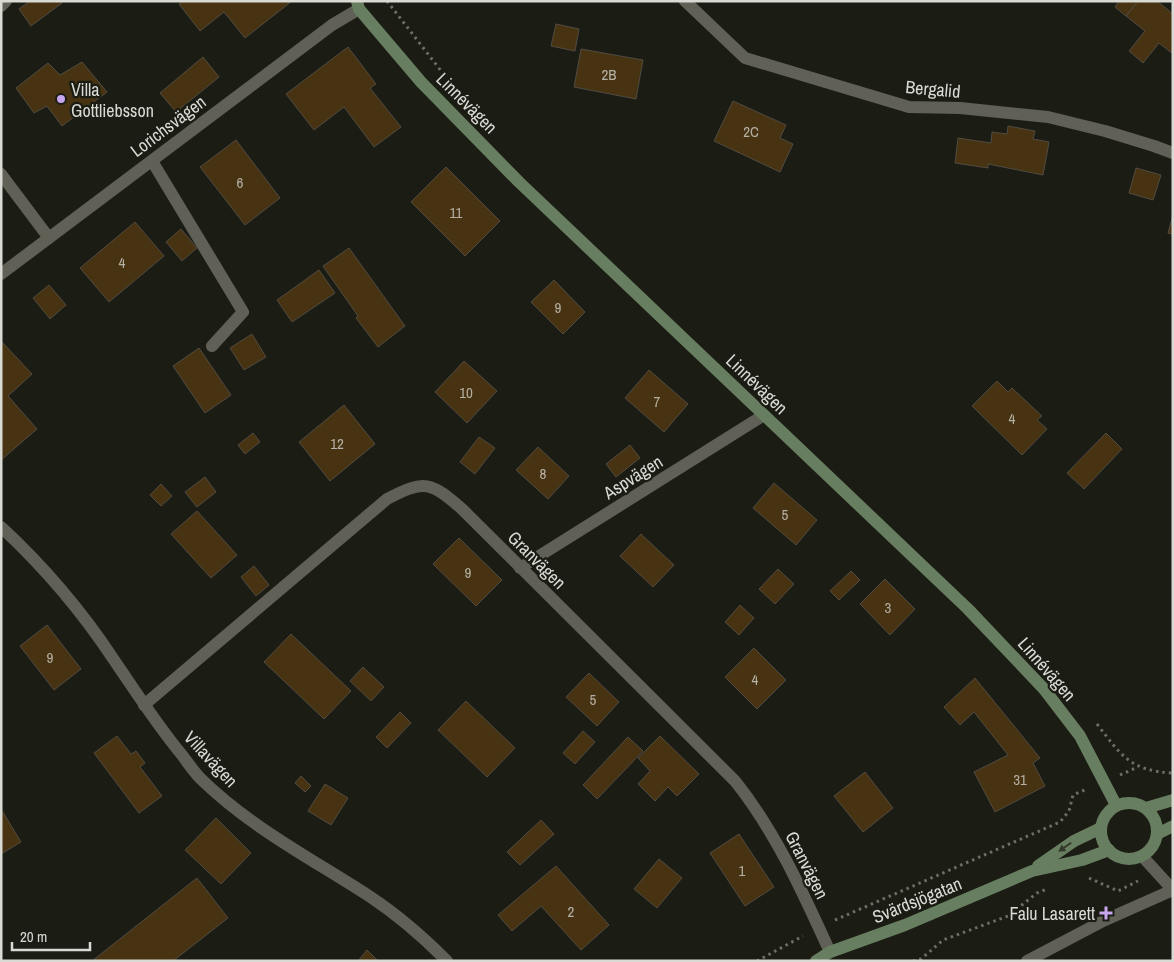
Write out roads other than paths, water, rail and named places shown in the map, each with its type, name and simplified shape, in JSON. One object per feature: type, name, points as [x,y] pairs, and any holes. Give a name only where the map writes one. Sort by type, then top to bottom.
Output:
[{"type":"street","points":[[1,6],[6,1]]},
{"type":"street","name":"Bergalid","points":[[685,1],[745,58],[909,107],[960,108],[1048,117],[1105,131],[1173,153]]},
{"type":"street","name":"Lorichsvägen","points":[[1,274],[358,5]]},
{"type":"street","name":"Linnévägen","points":[[358,5],[421,82],[519,182],[968,610],[1019,661],[1044,689],[1080,736],[1105,781],[1116,806]]},
{"type":"street","points":[[152,160],[242,312],[212,346]]},
{"type":"street","points":[[1,174],[49,238]]},
{"type":"street","name":"Aspvägen","points":[[520,568],[764,415]]},
{"type":"street","name":"Granvägen","points":[[144,705],[387,499],[405,490],[419,486],[432,486],[441,491],[462,509],[735,781],[755,806],[767,826],[802,892],[830,952]]},
{"type":"street","name":"Villavägen","points":[[1,527],[25,550],[69,601],[113,658],[167,738],[200,777],[224,799],[283,842],[391,912],[447,961]]},
{"type":"street","points":[[1146,808],[1173,800]]},
{"type":"street","points":[[1132,803],[1146,808],[1153,816],[1156,824],[1157,834],[1152,846],[1142,856],[1131,859],[1119,857],[1109,850],[1102,840],[1101,828],[1103,819],[1109,811],[1116,806],[1132,803]]},
{"type":"street","points":[[1157,834],[1173,826]]},
{"type":"street","name":"Svärdsjögatan","points":[[1032,871],[1074,841],[1101,828]]},
{"type":"street","name":"Svärdsjögatan","points":[[816,961],[830,952],[905,925],[1032,871],[1082,860],[1109,850]]},
{"type":"street","points":[[1027,961],[1103,921],[1173,890],[1142,856]]},
{"type":"place","name":"Villa Gottliebsson","points":[[61,99]]},
{"type":"place","name":"Falu Lasarett","points":[[1106,913]]}]
